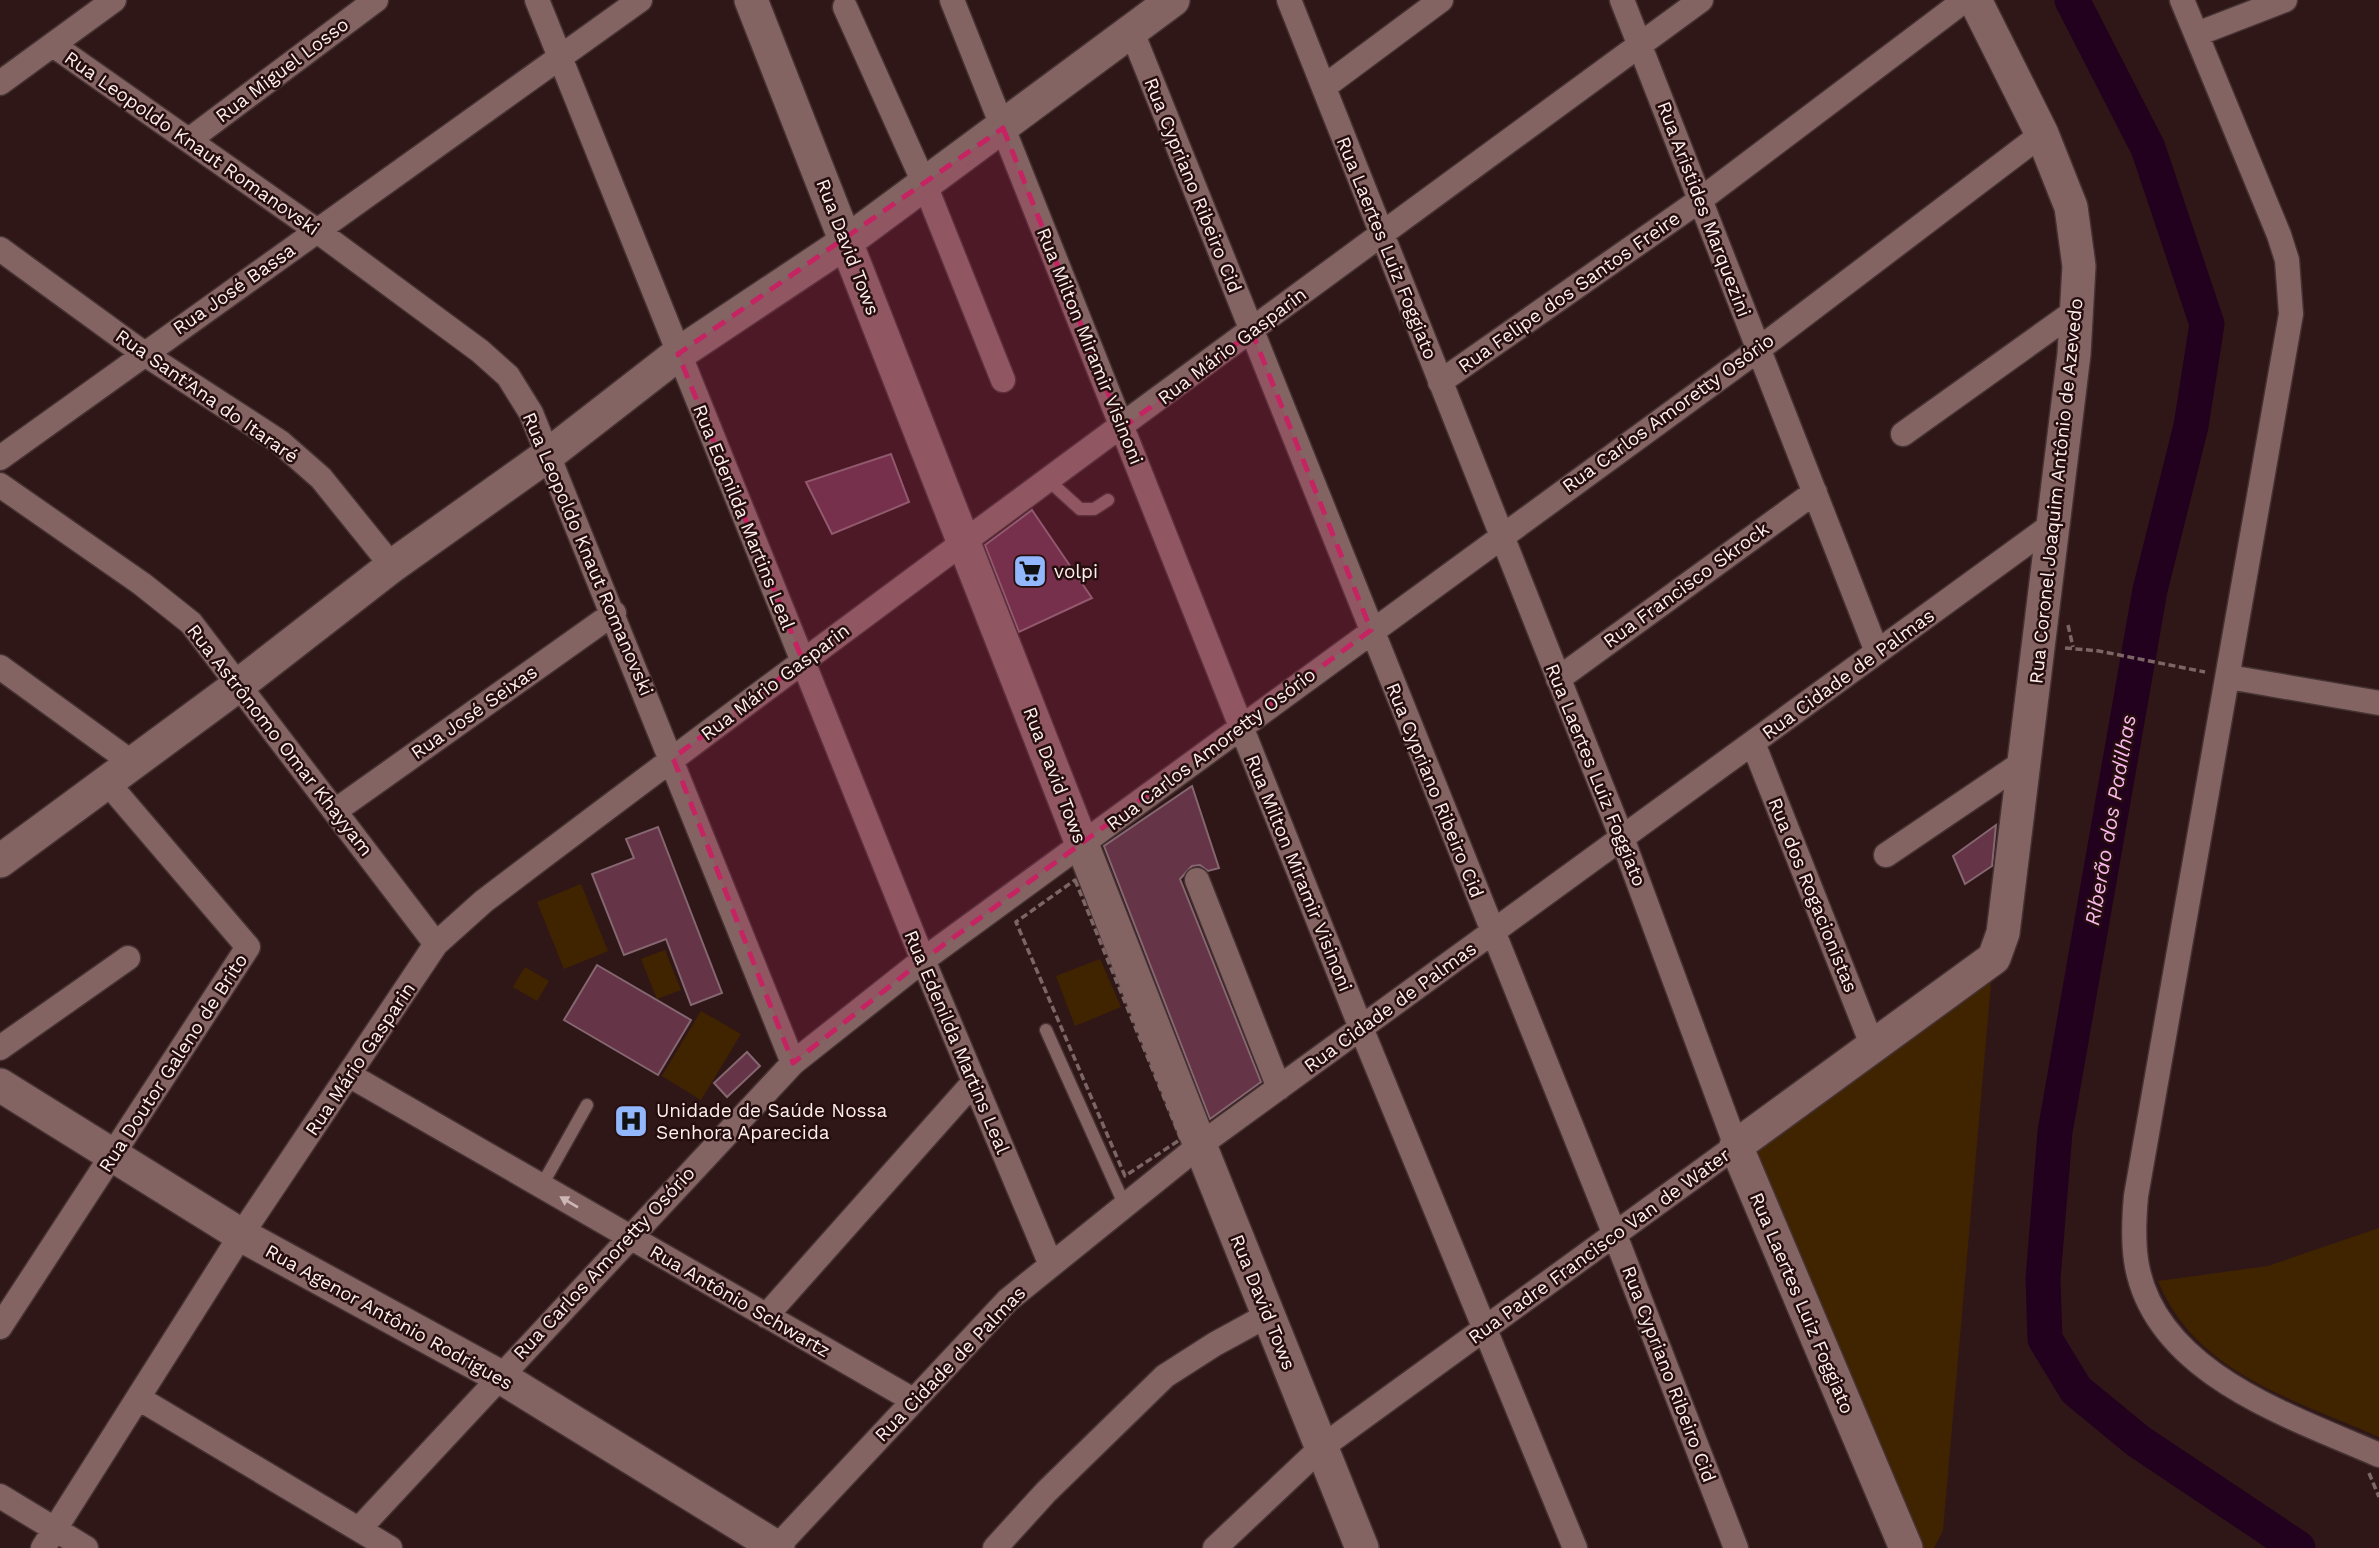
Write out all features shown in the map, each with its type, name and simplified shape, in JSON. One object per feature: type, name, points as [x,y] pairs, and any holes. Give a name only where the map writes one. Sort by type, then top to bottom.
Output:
[{"type":"street","points":[[0,83],[114,0]]},
{"type":"street","name":"Rua Miguel Losso","points":[[188,140],[376,0]]},
{"type":"street","name":"Rua Edenilda Martins Leal","points":[[537,0],[923,960],[1051,1265]]},
{"type":"street","name":"Rua José Bassa","points":[[0,458],[143,353],[640,0]]},
{"type":"street","name":"Rua David Tows","points":[[751,0],[1200,1145],[1362,1548]]},
{"type":"street","name":"Rua Milton Miramir Visinoni","points":[[952,0],[1361,1028],[1575,1548]]},
{"type":"street","points":[[2,857],[240,684],[392,566],[548,455],[678,355],[846,242],[1173,0]]},
{"type":"street","name":"Rua Laertes Luiz Foggiato","points":[[1289,0],[1622,838],[1737,1146],[1906,1548]]},
{"type":"street","points":[[1324,87],[1441,0]]},
{"type":"street","name":"Rua Aristides Marquezini","points":[[1622,0],[1877,652]]},
{"type":"street","name":"Rua Mário Gasparin","points":[[49,1539],[242,1235],[436,944],[484,901],[963,541],[1122,428],[1381,233],[1701,0]]},
{"type":"street","name":"Rua Felipe dos Santos Freire","points":[[1440,382],[1700,200],[1965,0]]},
{"type":"street","name":"Rua Coronel Joaquim Antônio de Azevedo","points":[[1975,0],[2042,134],[2071,207],[2079,266],[2078,309],[2025,761],[2003,933],[1994,958]]},
{"type":"street","points":[[2182,0],[2280,235],[2291,289],[2289,338],[2136,1196],[2136,1262],[2145,1292],[2161,1322],[2179,1345],[2204,1368],[2264,1402],[2379,1455]]},
{"type":"street","points":[[2197,34],[2285,0]]},
{"type":"street","points":[[845,7],[925,185],[1003,380]]},
{"type":"street","name":"Rua Cypriano Ribeiro Cid","points":[[1132,32],[1615,1235],[1736,1548]]},
{"type":"street","name":"Rua Leopoldo Knaut Romanovski","points":[[53,45],[316,230],[480,351],[508,376],[531,413],[614,613],[793,1063]]},
{"type":"street","name":"Rua Carlos Amoretty Osório","points":[[359,1529],[628,1237],[793,1063],[923,960],[1501,534],[1759,349],[2042,134]]},
{"type":"street","name":"Rua Sant'Ana do Itararé","points":[[0,249],[143,353],[280,442],[321,478],[392,566]]},
{"type":"street","points":[[1903,434],[2078,309]]},
{"type":"street","name":"Rua Astrônomo Omar Khayyam","points":[[0,485],[142,584],[191,623],[436,944]]},
{"type":"street","name":"Rua Francisco Skrock","points":[[1558,679],[1815,492]]},
{"type":"street","name":"Rua Cidade de Palmas","points":[[777,1548],[1008,1300],[1200,1145],[2053,524]]},
{"type":"street","name":"Rua José Seixas","points":[[335,811],[614,613]]},
{"type":"street","points":[[0,667],[119,771]]},
{"type":"street","points":[[2229,677],[2379,703]]},
{"type":"street","name":"Rua dos Rogacionistas","points":[[1753,743],[1873,1047]]},
{"type":"street","points":[[1886,855],[2025,761]]},
{"type":"street","name":"Rua Doutor Galeno de Brito","points":[[1,1323],[248,947],[119,771]]},
{"type":"street","points":[[1197,880],[1279,1088]]},
{"type":"street","points":[[0,1048],[128,958]]},
{"type":"street","name":"Rua Padre Francisco Van de Water","points":[[1214,1548],[1322,1447],[1994,958]]},
{"type":"street","name":"Rua Antônio Schwartz","points":[[349,1075],[913,1399]]},
{"type":"street","points":[[766,1316],[974,1082]]},
{"type":"street","name":"Rua Agenor Antônio Rodrigues","points":[[0,1085],[242,1235],[499,1376],[777,1548]]},
{"type":"street","points":[[995,1548],[1046,1492],[1165,1376],[1268,1315]]},
{"type":"street","points":[[140,1399],[390,1548]]},
{"type":"street","points":[[0,1496],[49,1539],[86,1548]]},
{"type":"lane","points":[[1048,480],[1080,509],[1094,509],[1108,500]]},
{"type":"lane","points":[[1046,1030],[1125,1206]]},
{"type":"lane","points":[[542,1185],[587,1105]]},
{"type":"path","points":[[2037,659],[2073,646],[2229,677]]},
{"type":"path","points":[[1076,880],[1181,1139],[1125,1176],[1016,922],[1076,880]]},
{"type":"highlighted area","points":[[1003,128],[1122,428],[1252,332],[1371,630],[923,960],[793,1063],[673,758],[803,661],[678,354]]},
{"type":"shaded area","points":[[581,884],[608,951],[564,969],[537,902]]},
{"type":"shaded area","points":[[665,950],[681,990],[657,999],[641,959]]},
{"type":"shaded area","points":[[1100,959],[1121,1007],[1075,1026],[1056,976]]},
{"type":"shaded area","points":[[525,967],[549,981],[537,1001],[513,987]]},
{"type":"shaded area","points":[[1992,972],[1943,1530],[1934,1548],[1912,1548],[1742,1153]]},
{"type":"shaded area","points":[[701,1011],[741,1034],[701,1100],[662,1076]]},
{"type":"shaded area","points":[[2379,1228],[2379,1437],[2251,1380],[2222,1361],[2197,1339],[2175,1313],[2158,1281],[2268,1266]]},
{"type":"building","points":[[891,454],[909,502],[832,534],[806,482]]},
{"type":"building","name":"volpi","points":[[1032,510],[1092,598],[1019,632],[985,545]]},
{"type":"building","points":[[1192,786],[1219,868],[1208,871],[1200,865],[1192,866],[1180,879],[1261,1082],[1210,1119],[1104,846]]},
{"type":"building","points":[[1996,825],[1992,866],[1965,884],[1953,856]]},
{"type":"building","points":[[658,827],[722,993],[691,1005],[666,939],[624,955],[592,874],[634,858],[626,839]]},
{"type":"building","points":[[597,965],[691,1020],[658,1075],[564,1020]]},
{"type":"building","points":[[747,1052],[760,1066],[727,1097],[714,1083]]},
{"type":"waterway","name":"Riberão dos Padilhas","points":[[2072,0],[2148,148],[2207,324],[2191,426],[2150,590],[2055,1132],[2043,1279],[2045,1339],[2076,1390],[2138,1441],[2298,1548]]},
{"type":"place","name":"volpi","points":[[1030,571]]},
{"type":"place","name":"Unidade de Saúde Nossa Senhora Aparecida","points":[[631,1121]]}]
